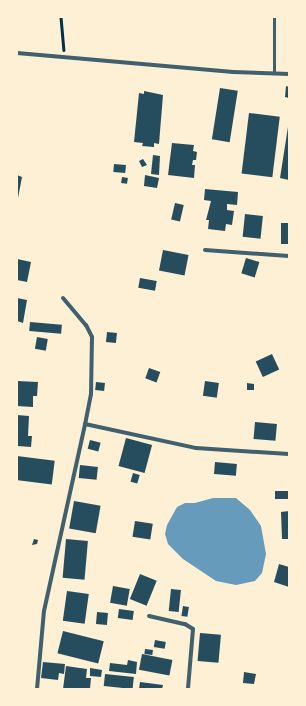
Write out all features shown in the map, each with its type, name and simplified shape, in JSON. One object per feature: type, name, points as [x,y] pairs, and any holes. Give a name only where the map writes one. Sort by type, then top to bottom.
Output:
[{"type":"street","points":[[17,53],[65,56],[233,72],[289,74]]},
{"type":"street","points":[[205,250],[289,256]]},
{"type":"street","points":[[37,689],[44,611],[91,394],[92,338],[86,325],[63,298]]},
{"type":"street","points":[[85,424],[196,448],[289,454]]},
{"type":"street","points":[[149,616],[184,624],[193,629],[188,689]]},
{"type":"lane","points":[[274,17],[274,73]]},
{"type":"path","points":[[60,17],[65,56]]},
{"type":"water","points":[[213,498],[236,498],[250,510],[261,526],[266,554],[262,573],[255,581],[236,585],[216,581],[183,559],[168,544],[165,534],[167,525],[177,507],[185,503],[195,503]]},
{"type":"building","points":[[286,86],[289,87],[289,98],[285,97]]},
{"type":"building","points":[[220,88],[238,91],[230,142],[212,139]]},
{"type":"building","points":[[144,91],[163,95],[159,144],[154,143],[154,147],[142,146],[143,143],[134,142],[139,93],[144,94]]},
{"type":"building","points":[[249,113],[280,117],[272,177],[242,174]]},
{"type":"building","points":[[289,127],[289,180],[280,178]]},
{"type":"building","points":[[172,143],[194,145],[193,151],[197,152],[196,160],[193,160],[192,165],[195,165],[194,178],[168,175]]},
{"type":"building","points":[[153,155],[160,156],[159,175],[151,174]]},
{"type":"building","points":[[143,159],[147,165],[142,167],[139,161]]},
{"type":"building","points":[[114,164],[126,165],[125,173],[113,172]]},
{"type":"building","points":[[17,175],[22,177],[18,198],[17,198]]},
{"type":"building","points":[[145,175],[159,178],[157,188],[144,186]]},
{"type":"building","points":[[122,177],[128,178],[127,184],[121,183]]},
{"type":"building","points":[[205,189],[238,192],[237,205],[227,204],[227,210],[234,211],[232,225],[226,224],[225,231],[208,229],[209,220],[206,220],[211,201],[204,200]]},
{"type":"building","points":[[175,203],[184,205],[180,222],[171,220]]},
{"type":"building","points":[[245,214],[263,216],[260,239],[243,237]]},
{"type":"building","points":[[281,223],[289,223],[289,244],[281,244]]},
{"type":"building","points":[[163,250],[189,255],[185,276],[159,271]]},
{"type":"building","points":[[246,258],[259,262],[255,277],[241,273]]},
{"type":"building","points":[[17,259],[31,262],[27,282],[17,280]]},
{"type":"building","points":[[140,278],[157,281],[155,291],[138,288]]},
{"type":"building","points":[[17,298],[27,300],[23,323],[17,321]]},
{"type":"building","points":[[30,322],[62,325],[61,334],[29,331]]},
{"type":"building","points":[[107,332],[117,333],[116,343],[106,342]]},
{"type":"building","points":[[37,337],[48,339],[46,351],[35,349]]},
{"type":"building","points":[[272,354],[279,369],[263,377],[256,362]]},
{"type":"building","points":[[149,368],[160,372],[157,382],[145,378]]},
{"type":"building","points":[[17,381],[38,382],[37,396],[33,396],[33,407],[17,406]]},
{"type":"building","points":[[205,381],[219,383],[217,398],[203,396]]},
{"type":"building","points":[[96,382],[105,383],[104,391],[95,390]]},
{"type":"building","points":[[247,383],[254,384],[254,390],[247,390]]},
{"type":"building","points":[[17,415],[29,416],[28,436],[32,436],[31,447],[17,446]]},
{"type":"building","points":[[255,422],[277,424],[275,441],[254,439]]},
{"type":"building","points":[[126,438],[152,445],[145,473],[118,466]]},
{"type":"building","points":[[90,440],[101,443],[98,452],[88,449]]},
{"type":"building","points":[[17,456],[55,461],[52,484],[17,480]]},
{"type":"building","points":[[215,462],[237,464],[236,476],[214,474]]},
{"type":"building","points":[[80,465],[98,467],[97,480],[79,478]]},
{"type":"building","points":[[133,473],[140,475],[137,484],[131,482]]},
{"type":"building","points":[[275,491],[289,491],[289,499],[275,499]]},
{"type":"building","points":[[74,501],[101,506],[96,533],[69,529]]},
{"type":"building","points":[[289,511],[289,539],[282,539],[281,512]]},
{"type":"building","points":[[135,521],[153,524],[150,540],[132,537]]},
{"type":"building","points":[[34,539],[38,540],[37,544],[32,545]]},
{"type":"building","points":[[66,539],[88,541],[85,580],[63,578]]},
{"type":"building","points":[[279,564],[289,567],[289,587],[274,582]]},
{"type":"building","points":[[140,574],[157,581],[147,606],[130,599]]},
{"type":"building","points":[[113,586],[130,589],[127,606],[110,603]]},
{"type":"building","points":[[171,589],[181,590],[179,612],[169,611]]},
{"type":"building","points":[[67,591],[89,594],[85,624],[63,621]]},
{"type":"building","points":[[183,606],[189,607],[187,617],[181,616]]},
{"type":"building","points":[[119,609],[134,611],[133,620],[118,618]]},
{"type":"building","points":[[97,612],[108,613],[107,625],[96,624]]},
{"type":"building","points":[[63,631],[104,641],[98,663],[57,653]]},
{"type":"building","points":[[200,633],[221,635],[218,663],[198,661]]},
{"type":"building","points":[[155,640],[166,642],[165,649],[154,647]]},
{"type":"building","points":[[145,649],[153,650],[152,655],[144,654]]},
{"type":"building","points":[[142,654],[172,660],[169,676],[139,670]]},
{"type":"building","points":[[128,660],[137,662],[136,674],[109,671],[110,663],[127,665]]},
{"type":"building","points":[[43,662],[65,664],[64,674],[59,673],[58,680],[41,678]]},
{"type":"building","points":[[66,666],[87,669],[86,678],[91,678],[90,689],[63,689]]},
{"type":"building","points":[[90,668],[102,670],[101,677],[90,676]]},
{"type":"building","points":[[244,672],[256,674],[254,684],[243,683]]},
{"type":"building","points":[[105,674],[134,677],[133,689],[104,686]]},
{"type":"building","points":[[140,682],[163,685],[162,689],[139,689]]}]
